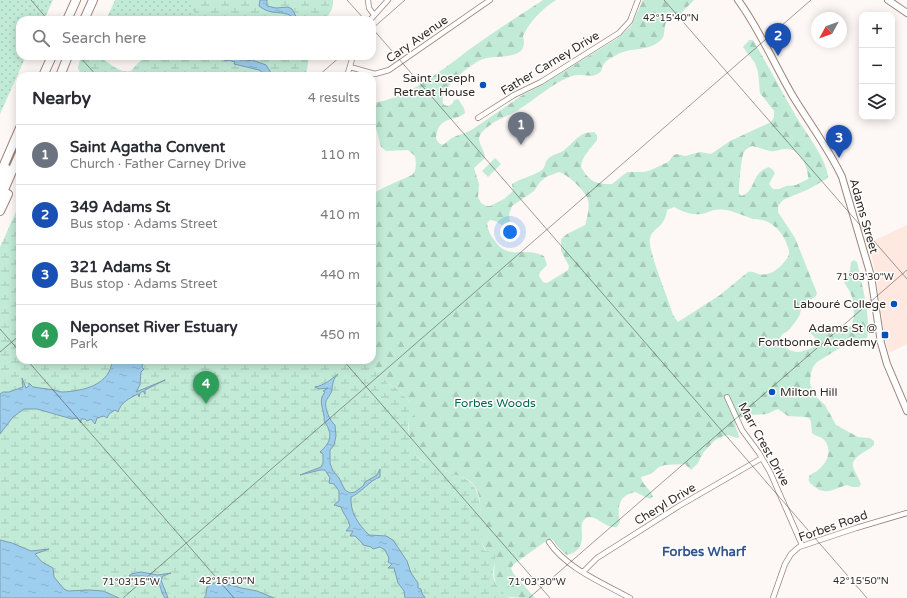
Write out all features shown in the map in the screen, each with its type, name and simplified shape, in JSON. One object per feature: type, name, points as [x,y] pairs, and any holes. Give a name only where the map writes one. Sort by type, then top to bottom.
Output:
[{"type":"highway","points":[[70,16],[76,0]]},
{"type":"highway","points":[[74,16],[81,0]]},
{"type":"highway","points":[[80,16],[87,0]]},
{"type":"highway","points":[[86,16],[93,0]]},
{"type":"highway","points":[[45,72],[50,60]]},
{"type":"highway","points":[[50,72],[54,60]]},
{"type":"highway","points":[[56,72],[61,60]]},
{"type":"highway","points":[[62,72],[66,60]]},
{"type":"highway","points":[[0,174],[16,137]]},
{"type":"highway","points":[[0,185],[16,148]]},
{"type":"highway","points":[[0,199],[16,162]]},
{"type":"highway","points":[[0,212],[16,175]]},
{"type":"main road","name":"Adams Street","points":[[738,0],[754,25],[794,98],[842,177],[870,276],[882,348],[887,364],[907,411]]},
{"type":"main road","points":[[888,0],[907,13]]},
{"type":"street","points":[[368,0],[369,8],[374,15],[388,0]]},
{"type":"street","name":"Cary Avenue","points":[[376,73],[389,70],[490,0]]},
{"type":"street","name":"Father Carney Drive","points":[[478,118],[514,95],[541,82],[618,33],[630,21],[638,0]]},
{"type":"street","points":[[348,72],[352,60]]},
{"type":"street","name":"Cary Avenue","points":[[350,67],[367,72]]},
{"type":"street","name":"Marr Crest Drive","points":[[727,397],[742,430],[762,458],[773,477],[802,545]]},
{"type":"street","name":"Cheryl Drive","points":[[583,572],[591,562],[603,554],[679,506],[762,458]]},
{"type":"street","name":"Forbes Road","points":[[773,598],[787,560],[794,551],[802,545],[907,513]]},
{"type":"street","points":[[549,542],[561,557],[583,572],[630,598]]},
{"type":"shaded area","name":"Labouré College","points":[[907,225],[907,344],[889,353],[884,333],[876,276],[869,243]]},
{"type":"green space","points":[[0,0],[53,0],[46,16],[16,16],[16,60],[24,60],[19,72],[16,72],[16,78],[0,114]]},
{"type":"green space","points":[[115,0],[333,0],[332,9],[328,16],[108,16]]},
{"type":"green space","points":[[187,0],[333,0],[331,10],[327,16],[195,16],[194,9]]},
{"type":"green space","name":"Forbes Woods","points":[[543,0],[556,0],[541,11],[529,25],[523,36],[524,44],[522,50],[511,55],[483,59],[463,72],[449,86],[443,99],[444,105],[448,106],[452,104],[454,100],[458,99],[464,108],[465,113],[447,120],[438,129],[436,138],[442,145],[452,138],[471,130],[521,96],[542,85],[618,38],[631,26],[643,0],[694,0],[679,15],[666,23],[663,36],[656,44],[618,54],[606,62],[601,71],[596,75],[575,75],[565,79],[518,110],[496,121],[480,134],[480,143],[485,158],[474,168],[479,184],[478,197],[481,203],[486,206],[490,206],[504,199],[513,191],[512,184],[543,169],[548,158],[563,151],[577,138],[589,132],[594,132],[597,135],[597,140],[585,156],[581,167],[590,179],[597,183],[612,184],[627,172],[644,172],[651,170],[668,162],[674,155],[677,154],[685,156],[700,152],[711,154],[730,141],[771,122],[774,117],[774,111],[760,93],[758,72],[755,63],[743,47],[749,40],[753,40],[797,118],[821,156],[828,178],[809,189],[783,200],[778,206],[778,212],[795,238],[817,293],[816,296],[803,306],[799,316],[790,329],[781,336],[780,342],[784,346],[789,350],[798,352],[810,349],[816,343],[815,338],[810,332],[812,328],[834,331],[844,330],[852,325],[854,315],[853,300],[844,279],[850,270],[851,262],[854,260],[857,262],[867,312],[867,338],[846,344],[817,362],[811,373],[810,383],[814,395],[825,405],[836,425],[858,437],[870,438],[874,441],[874,445],[857,457],[853,463],[853,467],[861,484],[859,487],[847,485],[824,491],[810,483],[810,475],[817,471],[826,461],[828,449],[824,439],[812,433],[810,419],[806,417],[788,416],[778,409],[766,414],[741,417],[736,422],[739,437],[737,438],[728,435],[714,441],[691,470],[685,464],[665,465],[659,467],[651,474],[641,477],[653,497],[650,499],[635,492],[625,496],[620,503],[620,522],[617,527],[608,526],[592,517],[588,517],[582,522],[581,542],[575,552],[567,555],[552,539],[549,539],[514,564],[511,568],[513,573],[535,598],[509,597],[501,592],[496,584],[494,574],[495,564],[487,553],[481,540],[480,502],[475,487],[470,481],[448,472],[435,464],[423,461],[416,455],[411,443],[408,424],[409,420],[414,415],[410,402],[396,388],[387,383],[370,364],[376,364],[376,192],[412,175],[415,171],[416,164],[415,156],[408,150],[386,151],[381,147],[376,128],[376,102],[398,96],[411,90]],"holes":[[[752,146],[770,151],[786,149],[795,151],[805,164],[808,179],[796,185],[773,189],[769,184],[775,173],[769,167],[759,174],[750,190],[741,196],[739,193],[740,172],[744,152]],[[559,172],[567,176],[584,192],[589,205],[585,225],[567,234],[561,239],[561,251],[569,266],[568,270],[547,283],[543,282],[539,276],[540,272],[547,265],[544,256],[530,252],[511,252],[500,247],[492,237],[487,223],[492,220],[508,228],[510,224],[509,214],[512,206],[534,191],[540,182],[546,177]],[[674,207],[694,214],[706,213],[714,210],[724,210],[752,219],[766,221],[778,229],[786,241],[789,255],[780,266],[770,273],[763,275],[748,272],[720,295],[678,322],[673,315],[650,244],[651,235],[664,221],[667,210]]]},
{"type":"green space","points":[[80,60],[104,60],[122,71],[131,71],[142,60],[308,60],[307,72],[80,72],[78,67]]},
{"type":"green space","points":[[495,158],[501,164],[488,177],[482,171]]},
{"type":"green space","points":[[16,212],[16,364],[370,364],[381,374],[387,383],[396,388],[410,402],[416,413],[410,419],[408,426],[416,455],[425,462],[432,462],[448,472],[464,478],[475,488],[480,503],[482,543],[485,551],[492,551],[495,555],[493,571],[494,579],[500,590],[510,598],[0,598],[0,247]]},
{"type":"water","points":[[260,0],[267,0],[267,6],[276,8],[288,7],[292,9],[296,16],[268,11],[259,6]]},
{"type":"water","points":[[228,60],[252,60],[266,65],[270,72],[262,72],[234,64],[235,62]]},
{"type":"water","points":[[111,364],[142,364],[142,368],[144,369],[141,372],[140,385],[136,392],[165,380],[145,390],[145,394],[143,391],[140,393],[139,397],[138,394],[129,399],[121,406],[118,412],[115,410],[109,414],[107,418],[104,416],[97,418],[95,424],[91,419],[87,421],[85,419],[81,419],[81,423],[77,418],[72,419],[37,409],[24,409],[13,417],[0,434],[0,394],[23,387],[22,378],[26,388],[29,386],[29,383],[33,387],[61,392],[71,391],[95,385],[107,375]]},
{"type":"water","points":[[338,374],[334,379],[331,392],[326,401],[328,414],[331,421],[335,425],[336,436],[334,445],[330,450],[330,463],[333,471],[339,478],[345,490],[350,493],[355,492],[363,486],[365,482],[377,475],[380,469],[380,477],[351,497],[353,513],[361,527],[369,535],[386,536],[393,540],[407,561],[411,573],[418,583],[418,588],[421,589],[425,598],[405,598],[404,591],[398,583],[394,568],[388,568],[392,564],[388,562],[389,558],[385,550],[380,547],[373,549],[363,545],[355,536],[350,536],[353,531],[346,531],[350,526],[348,521],[341,507],[334,505],[339,501],[339,491],[334,484],[329,483],[330,478],[325,470],[300,475],[321,467],[323,463],[323,454],[320,452],[329,442],[330,435],[324,420],[321,401],[325,392],[323,391],[328,388],[319,389],[315,387],[325,384]]},
{"type":"water","points":[[0,540],[31,551],[49,549],[35,554],[42,562],[53,568],[54,577],[64,589],[68,591],[103,591],[119,598],[0,598]]},
{"type":"water","points":[[141,572],[158,575],[171,573],[163,576],[161,580],[168,598],[165,598],[155,578],[129,576],[131,574]]},
{"type":"water","points":[[214,583],[227,584],[257,591],[274,598],[204,598],[207,587]]},
{"type":"place","name":"349 Adams St","points":[[778,56]]},
{"type":"place","name":"Saint Joseph Retreat House","points":[[483,85]]},
{"type":"place","name":"Saint Agatha Convent","points":[[521,145]]},
{"type":"place","name":"321 Adams St","points":[[839,158]]},
{"type":"place","name":"Labouré College","points":[[894,304]]},
{"type":"place","name":"Adams St @ Fontbonne Academy","points":[[885,335]]},
{"type":"place","name":"Milton Hill","points":[[772,392]]},
{"type":"place","name":"Neponset River Estuary","points":[[206,404]]},
{"type":"district","name":"Forbes Wharf","points":[[704,552]]}]
